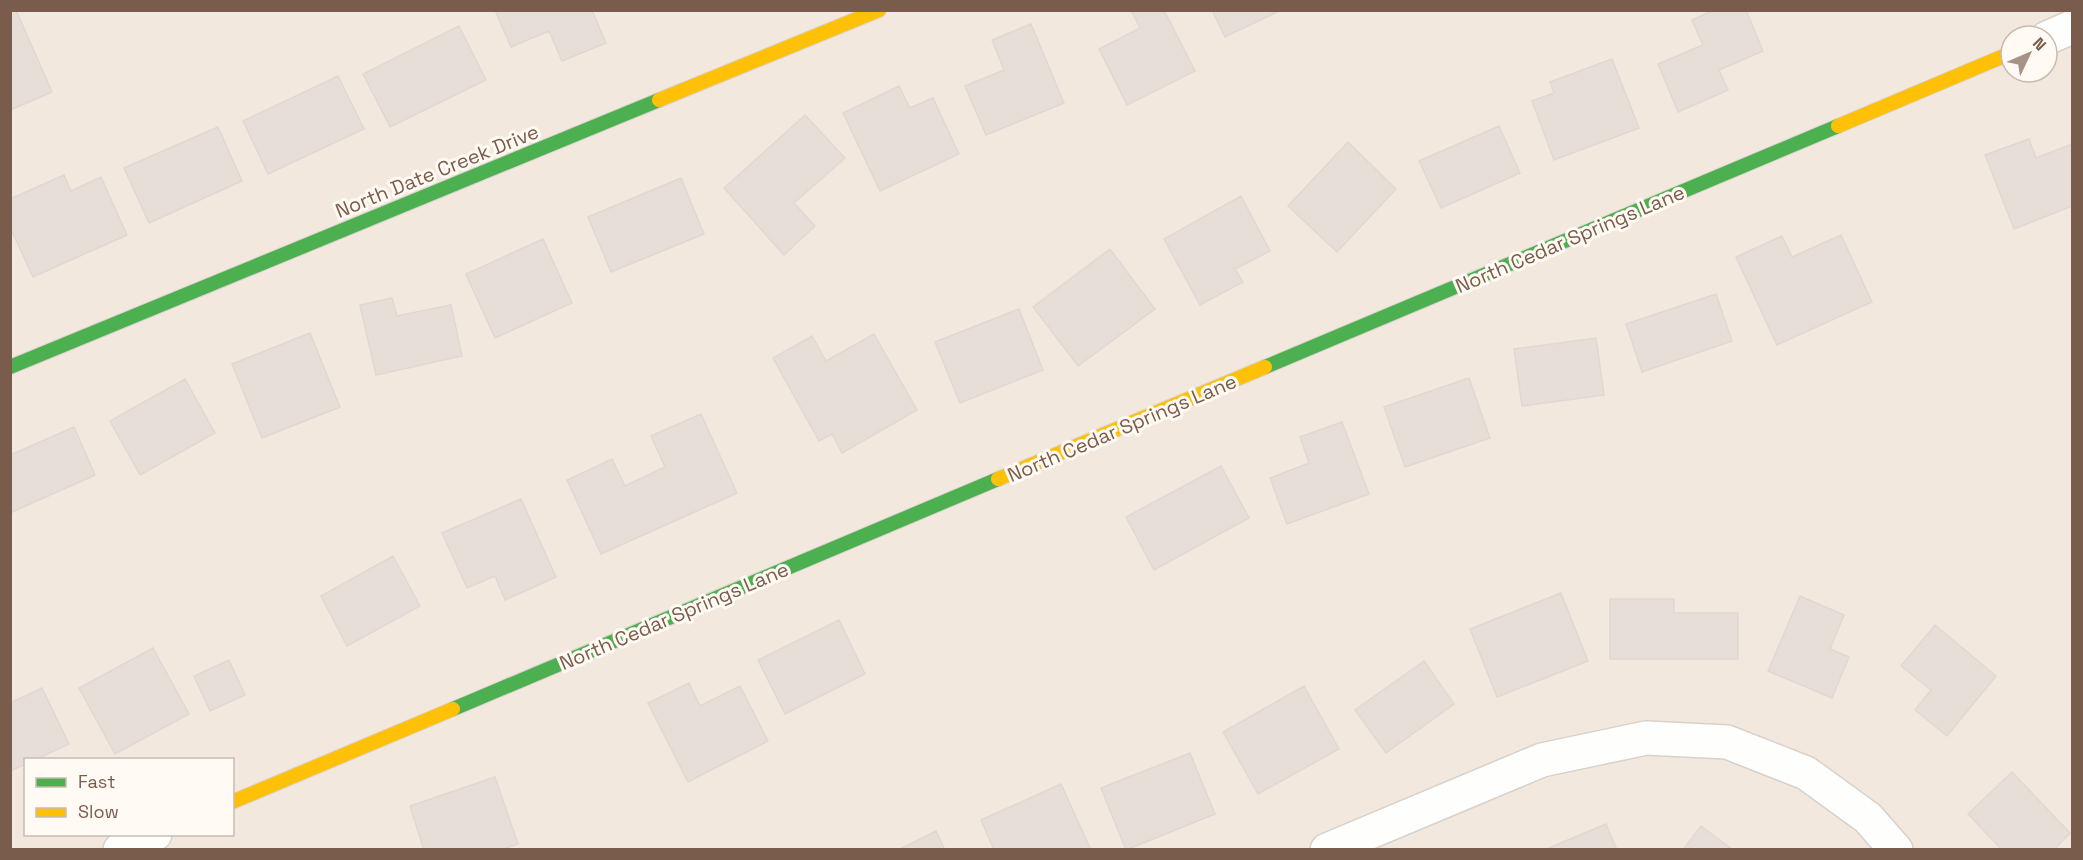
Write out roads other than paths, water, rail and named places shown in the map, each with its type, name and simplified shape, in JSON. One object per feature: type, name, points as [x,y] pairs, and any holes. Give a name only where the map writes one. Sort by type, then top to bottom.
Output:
[{"type":"street","name":"North Date Creek Drive","points":[[10,368],[879,10]]},
{"type":"street","points":[[2059,33],[2073,27]]},
{"type":"street","name":"North Cedar Springs Lane","points":[[234,801],[1999,58]]},
{"type":"street","points":[[1327,849],[1542,760],[1646,738],[1727,742],[1806,773],[1868,818],[1896,849]]},
{"type":"street","points":[[120,849],[150,836]]}]
